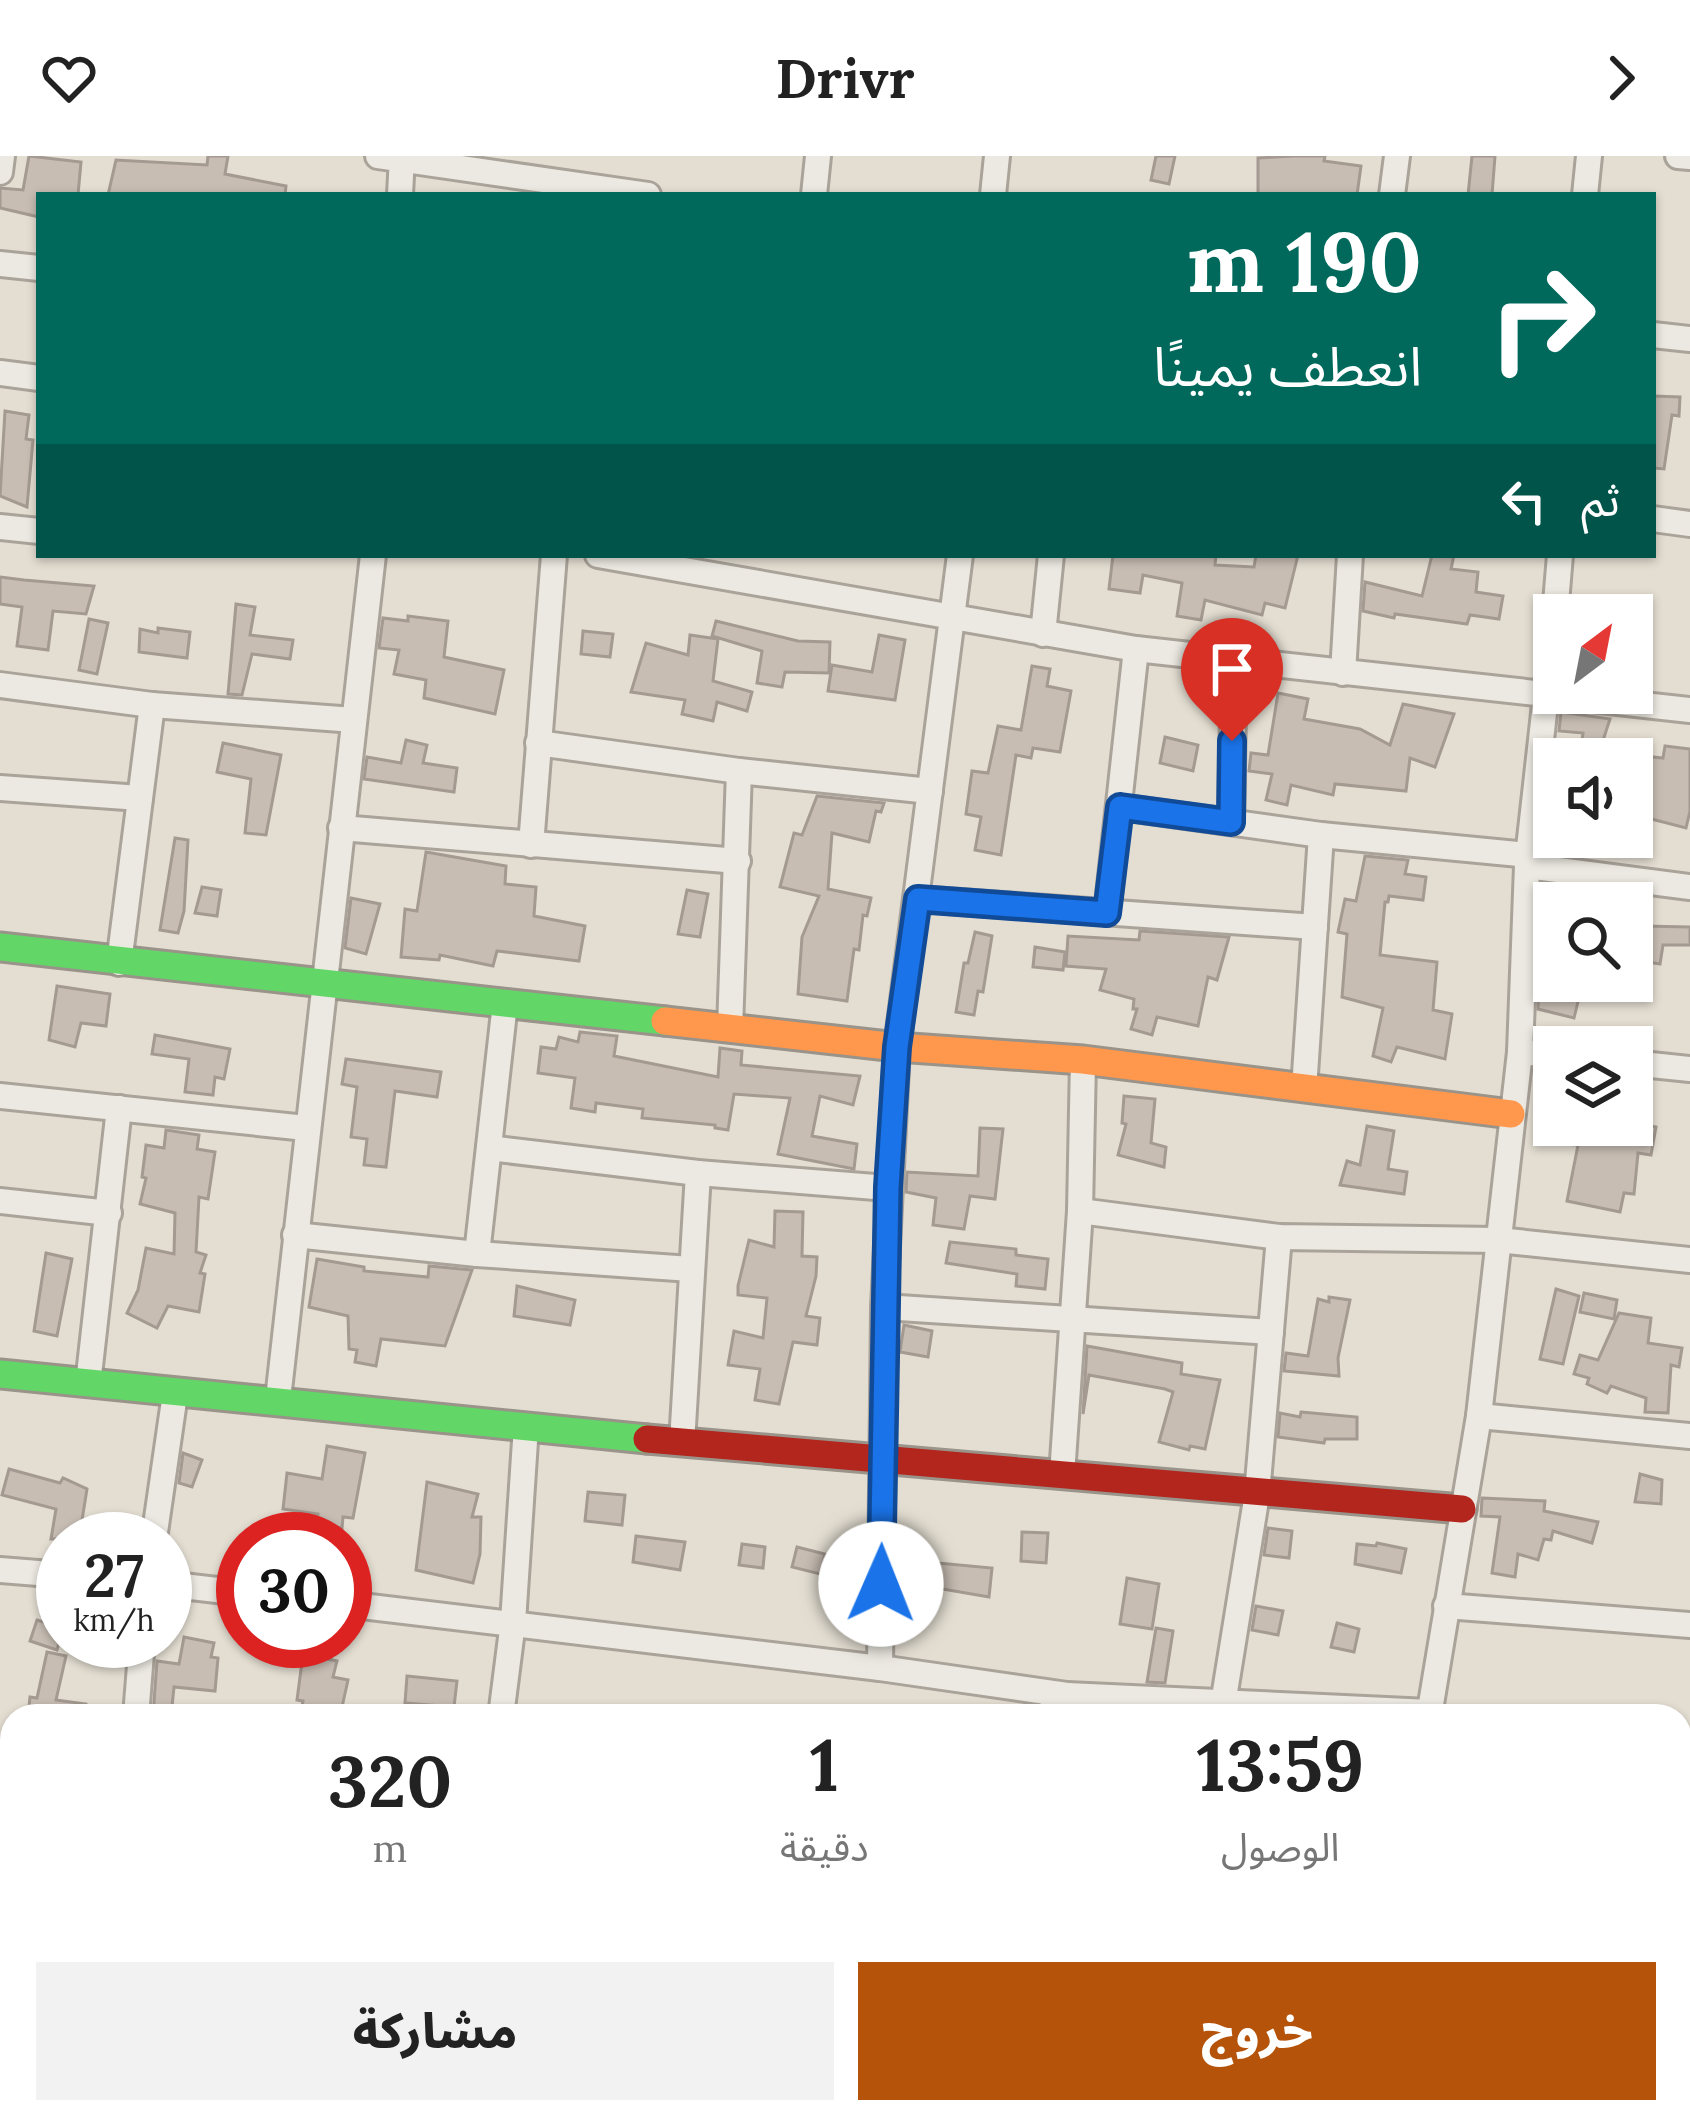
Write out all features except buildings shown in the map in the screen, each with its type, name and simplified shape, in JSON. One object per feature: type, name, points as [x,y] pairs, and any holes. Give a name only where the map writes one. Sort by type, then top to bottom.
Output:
[{"type":"street","points":[[0,172],[2,156]]},
{"type":"street","points":[[814,192],[818,156]]},
{"type":"street","points":[[993,192],[998,156]]},
{"type":"street","points":[[1392,192],[1396,156]]},
{"type":"street","points":[[1585,192],[1589,156]]},
{"type":"street","points":[[1678,156],[1690,157]]},
{"type":"street","points":[[400,192],[394,157],[628,192]]},
{"type":"street","points":[[0,264],[36,268]]},
{"type":"street","points":[[1656,335],[1690,339]]},
{"type":"street","points":[[0,374],[36,378]]},
{"type":"street","points":[[1656,519],[1690,524]]},
{"type":"street","points":[[0,526],[36,531]]},
{"type":"street","points":[[278,1399],[374,558]]},
{"type":"street","points":[[531,845],[554,558]]},
{"type":"street","points":[[614,558],[1136,649],[1533,694]]},
{"type":"street","points":[[880,1667],[884,1307],[897,1047],[959,558]]},
{"type":"street","points":[[1043,634],[1051,558]]},
{"type":"street","points":[[1343,673],[1350,558]]},
{"type":"street","points":[[1556,594],[1559,558]]},
{"type":"street","points":[[1107,913],[1136,649]]},
{"type":"street","points":[[1231,822],[1234,660]]},
{"type":"street","points":[[0,685],[152,705],[354,720]]},
{"type":"street","points":[[119,964],[152,705]]},
{"type":"street","points":[[1653,706],[1690,710]]},
{"type":"street","points":[[1431,1704],[1479,1416],[1520,1052],[1528,860],[1546,714]]},
{"type":"street","points":[[538,743],[930,791]]},
{"type":"street","points":[[730,1029],[739,771]]},
{"type":"street","points":[[0,788],[140,798]]},
{"type":"street","points":[[1120,807],[1528,860],[1690,887]]},
{"type":"street","points":[[341,828],[738,862]]},
{"type":"street","points":[[1304,1089],[1321,835]]},
{"type":"street","points":[[918,899],[1315,927]]},
{"type":"street","points":[[0,947],[119,964],[322,982],[897,1047],[1082,1060],[1511,1114]]},
{"type":"street","points":[[477,1254],[506,1003]]},
{"type":"street","points":[[1520,1052],[1533,1053]]},
{"type":"street","points":[[1062,1475],[1080,1210],[1082,1060]]},
{"type":"street","points":[[1653,1065],[1690,1069]]},
{"type":"street","points":[[0,1096],[306,1128]]},
{"type":"street","points":[[88,1384],[119,1108]]},
{"type":"street","points":[[489,1148],[698,1173],[888,1187]]},
{"type":"street","points":[[682,1443],[698,1173]]},
{"type":"street","points":[[0,1201],[109,1213]]},
{"type":"street","points":[[1080,1210],[1280,1238],[1498,1240],[1690,1260]]},
{"type":"street","points":[[295,1234],[477,1254],[691,1269]]},
{"type":"street","points":[[372,1607],[880,1667],[1067,1695],[1223,1704],[1256,1494],[1280,1238]]},
{"type":"street","points":[[884,1307],[1271,1332]]},
{"type":"street","points":[[0,1374],[682,1443],[1462,1509]]},
{"type":"street","points":[[158,1512],[175,1394]]},
{"type":"street","points":[[1479,1416],[1690,1436]]},
{"type":"street","points":[[503,1704],[526,1426]]},
{"type":"street","points":[[0,1570],[36,1573]]},
{"type":"street","points":[[1446,1606],[1690,1625]]},
{"type":"street","points":[[137,1704],[140,1668]]},
{"type":"street","points":[[1058,1704],[1067,1695]]},
{"type":"traffic: fast","points":[[0,947],[665,1021]]},
{"type":"traffic: fast","points":[[0,1374],[647,1439]]},
{"type":"traffic: slow","points":[[665,1021],[897,1047],[1083,1060],[1511,1114]]},
{"type":"traffic: jam","points":[[647,1439],[1462,1509]]},
{"type":"route","points":[[881,1584],[888,1187],[897,1047],[918,899],[1107,913],[1120,807],[1231,822],[1232,741]]}]
